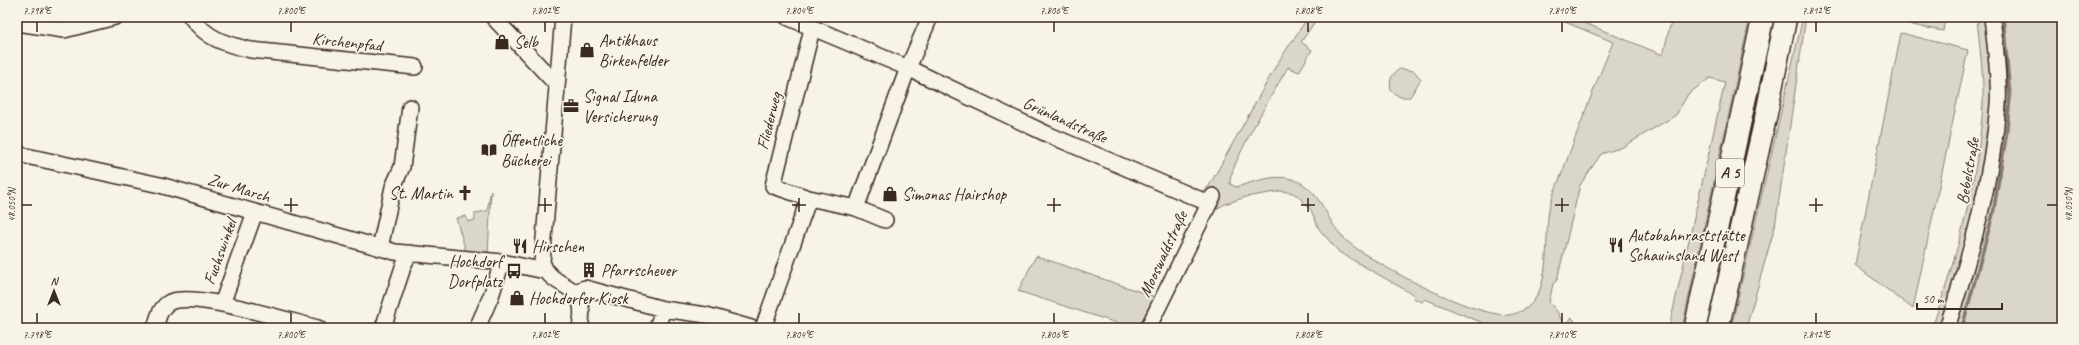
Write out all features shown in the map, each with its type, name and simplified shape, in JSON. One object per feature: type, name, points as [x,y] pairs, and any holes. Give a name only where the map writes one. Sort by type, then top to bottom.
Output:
[{"type":"highway","name":"A 5","points":[[1695,328],[1763,17]]},
{"type":"highway","name":"A 5","points":[[1718,328],[1766,116],[1786,17]]},
{"type":"street","points":[[17,23],[64,30],[115,17]]},
{"type":"street","name":"Kirchenpfad","points":[[191,17],[202,31],[214,38],[228,45],[250,50],[415,67]]},
{"type":"street","points":[[493,17],[557,85]]},
{"type":"street","points":[[563,17],[542,252],[545,270],[552,278],[575,292],[582,307],[580,328]]},
{"type":"street","name":"Grünlandstraße","points":[[788,17],[812,29],[908,68],[1047,134],[1211,200]]},
{"type":"street","points":[[856,208],[908,68],[930,17]]},
{"type":"street","name":"Bebelstraße","points":[[1946,328],[1975,232],[1990,170],[1998,104],[1992,17]]},
{"type":"street","name":"Fliederweg","points":[[812,29],[772,186],[809,198],[856,208],[885,220]]},
{"type":"street","points":[[380,248],[393,187],[402,167],[410,107]]},
{"type":"street","name":"Zur March","points":[[17,154],[160,185],[380,248],[410,253],[502,262],[545,270]]},
{"type":"street","points":[[763,328],[809,198]]},
{"type":"street","name":"Mooswaldstraße","points":[[1148,328],[1211,200]]},
{"type":"street","name":"Fuchswinkel","points":[[222,304],[255,212]]},
{"type":"street","points":[[383,328],[399,278],[410,253]]},
{"type":"street","points":[[477,328],[491,296],[502,262]]},
{"type":"street","points":[[575,292],[585,288],[663,309],[706,315],[752,328]]},
{"type":"street","name":"Fuchswinkel","points":[[155,328],[162,309],[168,303],[177,300],[222,304],[318,328]]},
{"type":"street","points":[[657,328],[663,309]]},
{"type":"shaded area","points":[[1308,17],[1318,17],[1301,42],[1312,50],[1299,72],[1288,67],[1244,145],[1231,175],[1230,184],[1236,187],[1266,179],[1282,177],[1297,181],[1306,186],[1313,193],[1341,235],[1362,252],[1401,275],[1447,298],[1490,313],[1506,315],[1514,314],[1527,308],[1533,302],[1540,290],[1545,267],[1550,204],[1613,42],[1553,17],[1570,17],[1663,55],[1672,17],[1750,17],[1682,328],[1669,328],[1725,82],[1710,78],[1688,94],[1676,115],[1623,147],[1601,154],[1580,185],[1557,280],[1553,284],[1549,302],[1559,314],[1563,325],[1572,318],[1577,328],[1495,328],[1425,299],[1422,302],[1413,298],[1414,295],[1339,252],[1319,229],[1311,210],[1298,196],[1293,193],[1281,191],[1246,197],[1225,204],[1216,209],[1209,215],[1172,296],[1162,291],[1198,211],[1194,202],[1196,192],[1202,191],[1209,186],[1277,64]]},
{"type":"shaded area","points":[[1803,17],[1806,17],[1775,226],[1746,328],[1731,328]]},
{"type":"shaded area","points":[[1908,17],[1945,17],[1943,31],[1907,24]]},
{"type":"shaded area","points":[[1977,17],[2062,17],[2062,328],[1932,328],[1958,245],[1972,188],[1977,159],[1981,131],[1983,92]]},
{"type":"shaded area","points":[[1901,33],[1968,50],[1913,309],[1855,265]]},
{"type":"shaded area","points":[[1400,69],[1414,71],[1421,79],[1410,97],[1400,97],[1391,91],[1391,78]]},
{"type":"shaded area","points":[[491,190],[488,256],[466,252],[456,218],[466,216],[468,222],[475,220],[475,213],[487,211]]},
{"type":"shaded area","points":[[1036,256],[1158,298],[1141,328],[1132,328],[1018,291]]},
{"type":"waterway","points":[[1962,328],[1993,214],[2006,137],[2010,97],[2003,17]]},
{"type":"place","name":"Selb","points":[[502,42]]},
{"type":"place","name":"Antikhaus Birkenfelder","points":[[587,50]]},
{"type":"place","name":"Signal Iduna Versicherung","points":[[571,106]]},
{"type":"place","name":"Öffentliche Bücherei","points":[[489,150]]},
{"type":"place","name":"St. Martin","points":[[465,193]]},
{"type":"place","name":"Simonas Hairshop","points":[[890,194]]},
{"type":"place","name":"Autobahnraststätte Schauinsland West","points":[[1616,245]]},
{"type":"place","name":"Hirschen","points":[[520,246]]},
{"type":"place","name":"Pfarrscheuer","points":[[589,270]]},
{"type":"place","name":"Hochdorf Dorfplatz","points":[[514,271]]},
{"type":"place","name":"Hochdorfer Kiosk","points":[[517,298]]}]
